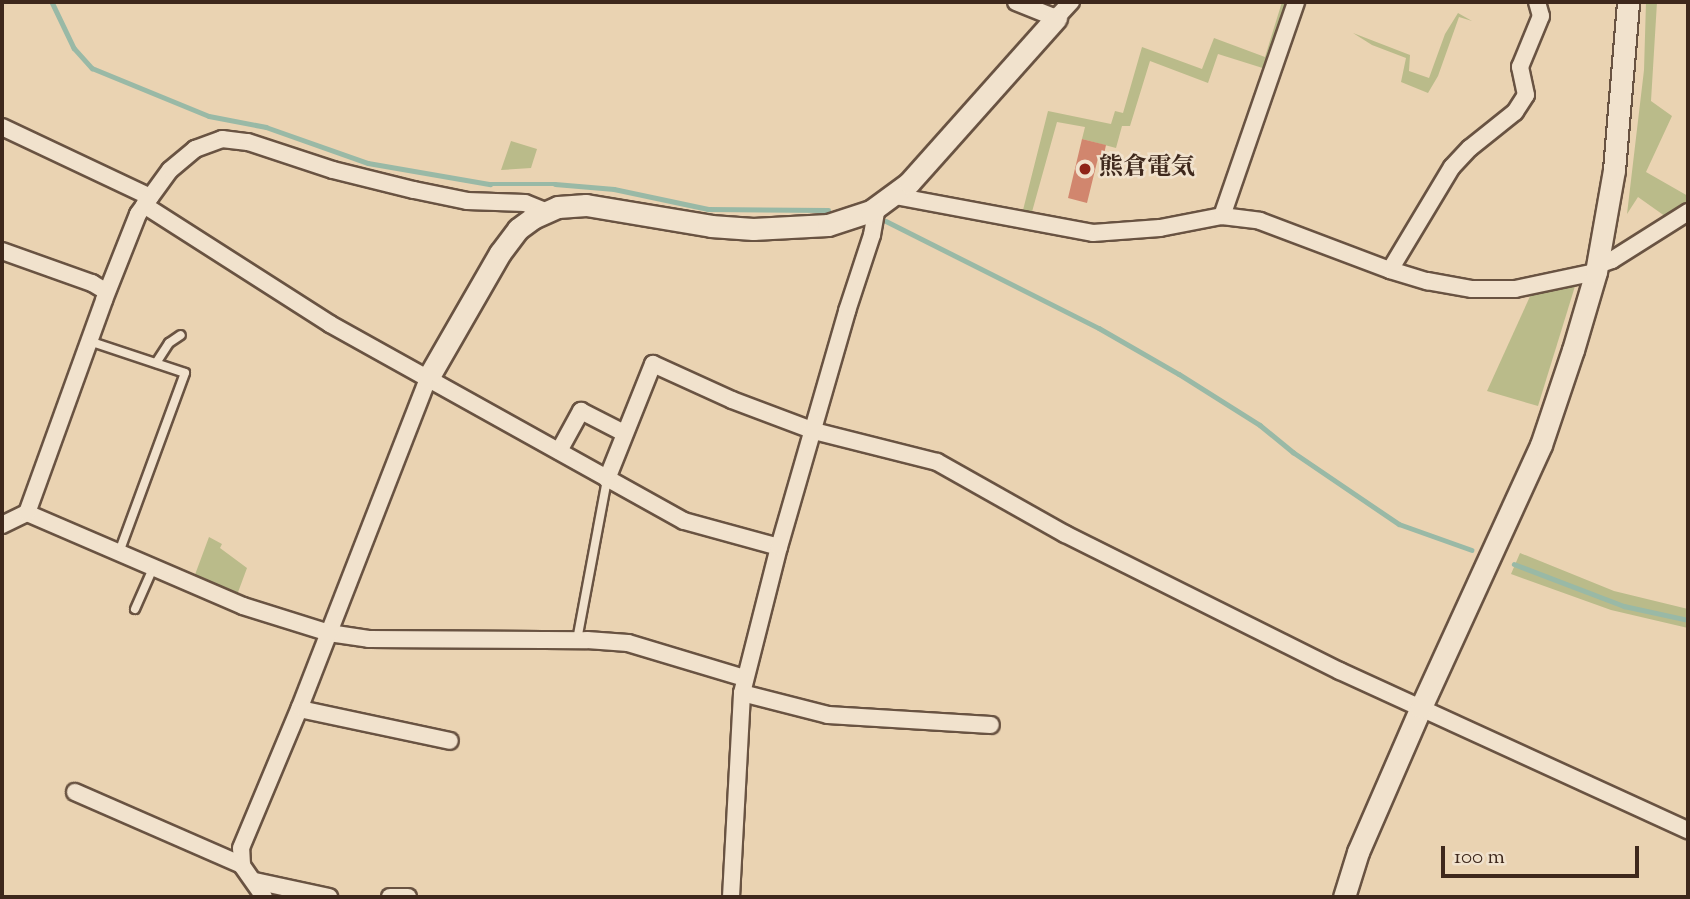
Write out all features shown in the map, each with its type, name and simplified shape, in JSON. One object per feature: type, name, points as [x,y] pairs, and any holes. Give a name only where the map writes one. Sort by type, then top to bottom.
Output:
[{"type":"street","points":[[1016,2],[1056,18]]},
{"type":"street","points":[[242,865],[241,848],[300,709],[428,378],[500,253],[518,229],[547,212],[586,205],[711,226],[753,229],[828,225],[877,208],[895,196],[1071,2]]},
{"type":"street","points":[[1222,216],[1296,2]]},
{"type":"street","points":[[1391,270],[1452,167],[1469,148],[1515,112],[1526,95],[1520,67],[1541,16],[1537,2]]},
{"type":"street","points":[[1344,897],[1358,852],[1421,707],[1541,445],[1597,269],[1616,156],[1628,2]]},
{"type":"street","points":[[2,127],[147,201],[276,291],[684,521],[779,547]]},
{"type":"street","points":[[2,525],[27,513],[107,292],[147,201],[170,170],[195,149],[214,141],[233,139],[414,190],[467,201],[525,202],[547,212]]},
{"type":"street","points":[[895,196],[1090,233],[1160,228],[1222,216],[1283,227],[1391,270],[1427,281],[1495,290],[1538,285],[1597,269],[1688,212]]},
{"type":"street","points":[[731,897],[743,686],[779,547],[846,311],[872,235],[877,208]]},
{"type":"street","points":[[2,251],[92,283],[107,292]]},
{"type":"street","points":[[607,479],[653,364],[732,400],[814,431],[919,456],[960,472],[1065,534],[1421,707],[1688,830]]},
{"type":"street","points":[[559,451],[581,411],[624,433]]},
{"type":"street","points":[[27,513],[243,606],[329,634],[369,639],[577,640],[628,643],[828,715],[991,726]]},
{"type":"street","points":[[300,709],[450,741]]},
{"type":"street","points":[[75,792],[242,865],[264,897]]},
{"type":"street","points":[[255,881],[329,897]]},
{"type":"street","points":[[390,897],[408,897]]},
{"type":"lane","points":[[156,363],[169,343],[181,335]]},
{"type":"lane","points":[[89,341],[185,373],[119,552]]},
{"type":"lane","points":[[577,640],[607,479]]},
{"type":"lane","points":[[135,609],[153,566]]},
{"type":"green space","points":[[1282,2],[1291,2],[1269,70],[1218,54],[1208,83],[1150,61],[1130,126],[1122,126],[1116,148],[1082,139],[1085,127],[1057,122],[1030,219],[1021,218],[1048,111],[1111,124],[1115,111],[1123,113],[1142,47],[1202,69],[1214,38],[1265,57]]},
{"type":"green space","points":[[1646,2],[1657,2],[1651,101],[1672,116],[1646,172],[1688,196],[1688,206],[1669,219],[1638,197],[1627,214],[1644,70]]},
{"type":"green space","points":[[1458,13],[1472,21],[1459,17],[1438,76],[1428,93],[1401,82],[1406,58],[1372,45],[1353,33],[1410,55],[1409,71],[1429,78],[1445,34]]},
{"type":"green space","points":[[511,141],[537,149],[531,168],[501,170]]},
{"type":"green space","points":[[1576,283],[1538,406],[1487,391],[1532,292]]},
{"type":"green space","points":[[209,537],[222,544],[220,548],[247,568],[237,595],[193,580]]},
{"type":"green space","points":[[1520,553],[1614,591],[1688,609],[1688,628],[1611,610],[1511,574]]},
{"type":"building","name":"熊倉電気","points":[[1082,139],[1106,145],[1103,159],[1098,158],[1087,203],[1068,198]]},
{"type":"waterway","points":[[52,2],[74,48],[92,68],[209,116],[266,127],[368,163],[490,184],[555,184],[614,189],[708,209],[828,210]]},
{"type":"waterway","points":[[886,221],[1099,328],[1179,374],[1260,425],[1293,452],[1399,524],[1472,550]]},
{"type":"waterway","points":[[1514,564],[1624,606],[1688,620]]},
{"type":"place","name":"熊倉電気","points":[[1085,169]]}]
